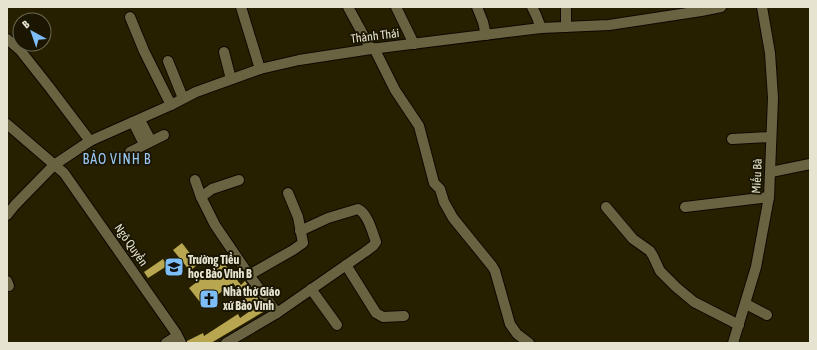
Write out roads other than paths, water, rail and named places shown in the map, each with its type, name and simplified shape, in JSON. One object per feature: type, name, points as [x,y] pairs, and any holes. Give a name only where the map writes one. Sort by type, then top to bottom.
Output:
[{"type":"street","points":[[241,7],[260,69]]},
{"type":"street","points":[[348,7],[395,90],[418,126],[434,183],[440,189],[444,202],[453,218],[492,266],[495,271],[510,324],[517,334],[529,343]]},
{"type":"street","points":[[396,7],[414,44]]},
{"type":"street","points":[[477,7],[486,35]]},
{"type":"street","points":[[532,7],[541,28]]},
{"type":"street","points":[[566,7],[566,27]]},
{"type":"street","name":"Thành Thái","points":[[7,215],[54,165],[90,141],[137,121],[183,98],[260,69],[299,60],[372,48],[541,28],[609,25],[721,7]]},
{"type":"street","name":"Miếu Bà","points":[[733,343],[756,267],[769,197],[773,98],[770,53],[762,7]]},
{"type":"street","points":[[130,17],[144,51],[171,105]]},
{"type":"street","points":[[7,39],[20,50],[90,141]]},
{"type":"street","points":[[224,52],[231,79]]},
{"type":"street","points":[[168,61],[183,98]]},
{"type":"street","points":[[137,121],[147,143]]},
{"type":"street","name":"Ngô Quyền","points":[[7,124],[64,173],[179,339]]},
{"type":"street","points":[[130,152],[164,135]]},
{"type":"street","points":[[732,139],[771,137]]},
{"type":"street","points":[[771,172],[810,164]]},
{"type":"street","points":[[195,180],[200,197],[215,225],[249,276],[277,314]]},
{"type":"street","points":[[200,197],[212,189],[239,180]]},
{"type":"street","points":[[249,276],[302,245],[298,217],[288,193]]},
{"type":"street","points":[[685,207],[769,197]]},
{"type":"street","points":[[606,207],[633,240],[650,252],[660,271],[676,287],[694,302],[738,325]]},
{"type":"street","points":[[226,343],[277,314],[374,246],[376,242],[362,211],[358,209],[328,218],[300,231]]},
{"type":"street","points":[[346,265],[376,313],[383,317],[404,316]]},
{"type":"street","points":[[311,289],[337,325]]},
{"type":"street","points":[[746,304],[767,315]]},
{"type":"street","points":[[166,343],[179,339]]},
{"type":"place","name":"Trường Tiểu học Bảo Vinh B","points":[[174,267]]},
{"type":"place","name":"Nhà thờ Giáo xứ Bảo Vinh","points":[[209,299]]},
{"type":"district","name":"BẢO VINH B","points":[[117,159]]}]
